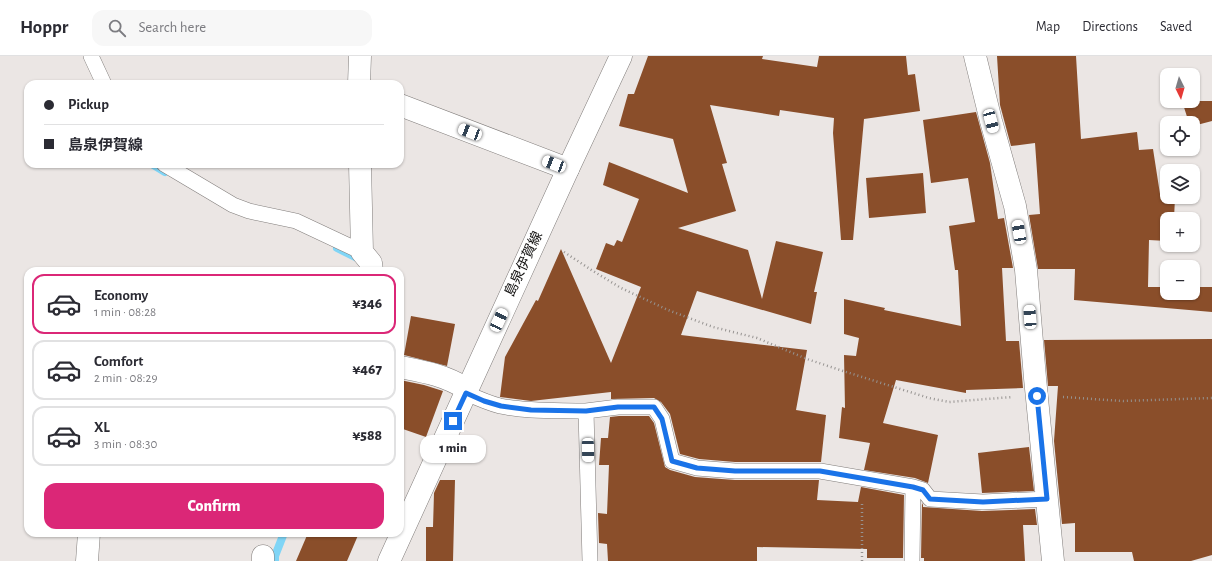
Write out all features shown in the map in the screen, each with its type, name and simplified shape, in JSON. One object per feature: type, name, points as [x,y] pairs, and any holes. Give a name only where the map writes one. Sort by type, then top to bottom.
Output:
[{"type":"street","points":[[359,80],[360,56]]},
{"type":"street","name":"島泉伊賀線","points":[[404,528],[621,56]]},
{"type":"street","points":[[975,56],[991,121],[1015,206],[1026,270],[1053,561]]},
{"type":"street","points":[[404,107],[568,169]]},
{"type":"street","points":[[360,168],[362,252],[371,263],[372,267]]},
{"type":"street","points":[[404,368],[432,373],[452,380],[466,391]]},
{"type":"street","points":[[87,561],[89,537]]},
{"type":"street","name":"島泉伊賀線","points":[[389,561],[400,537]]},
{"type":"lane","points":[[90,56],[102,80]]},
{"type":"lane","points":[[171,168],[233,205],[249,211],[296,221],[362,252]]},
{"type":"lane","points":[[466,391],[484,401],[501,406],[531,410],[586,411],[618,407],[654,407],[662,419],[672,461],[697,468],[735,471],[820,471],[913,487],[923,490],[930,499],[983,502],[1047,499]]},
{"type":"lane","points":[[586,411],[590,561]]},
{"type":"lane","points":[[912,561],[913,487]]},
{"type":"path","points":[[564,252],[622,288],[668,310],[714,327],[757,338],[807,359],[928,398],[949,402],[1037,396],[1123,401],[1212,398]]},
{"type":"path","points":[[862,479],[862,561]]},
{"type":"building","points":[[648,56],[763,56],[762,59],[817,67],[819,56],[906,56],[908,75],[915,74],[920,111],[864,119],[853,240],[841,240],[833,133],[834,118],[780,110],[779,116],[710,105],[727,163],[722,164],[736,211],[678,228],[748,250],[762,299],[776,241],[823,252],[814,292],[817,292],[811,324],[697,291],[681,335],[807,350],[796,410],[826,415],[821,462],[735,462],[699,459],[680,454],[670,414],[661,402],[654,398],[611,399],[611,392],[531,401],[500,397],[505,357],[536,300],[538,301],[561,249],[611,363],[641,287],[596,269],[606,243],[614,246],[617,240],[622,242],[639,199],[603,185],[609,162],[688,193],[673,139],[619,126],[628,94],[634,94]]},
{"type":"building","points":[[997,56],[1076,56],[1081,139],[1137,132],[1139,150],[1153,149],[1160,194],[1160,204],[1175,204],[1174,212],[1160,212],[1160,241],[1149,240],[1148,287],[1160,287],[1160,300],[1200,300],[1200,287],[1212,287],[1212,312],[1074,300],[1075,269],[1038,269],[1029,215],[1040,214],[1035,143],[1011,146],[1000,105]]},
{"type":"building","points":[[1200,101],[1212,101],[1212,121],[1200,124],[1200,116],[1187,116],[1184,108],[1200,108]]},
{"type":"building","points":[[976,112],[990,163],[998,219],[1004,218],[1013,268],[1002,268],[1006,341],[1019,341],[1023,388],[966,390],[966,393],[896,380],[883,423],[938,435],[928,483],[915,478],[864,470],[870,443],[839,438],[842,407],[845,408],[844,355],[856,356],[859,338],[844,334],[844,299],[885,308],[884,310],[961,326],[958,270],[955,270],[949,226],[975,222],[968,178],[931,183],[923,120]]},
{"type":"building","points":[[923,173],[926,213],[869,218],[866,178]]},
{"type":"building","points":[[411,316],[455,324],[447,366],[404,355]]},
{"type":"building","points":[[1212,339],[1212,555],[1191,561],[1134,561],[1132,552],[1075,552],[1075,523],[1062,524],[1054,441],[1058,386],[1048,386],[1044,340]]},
{"type":"building","points":[[404,381],[443,391],[426,437],[404,429]]},
{"type":"building","points":[[649,416],[654,423],[665,467],[670,470],[695,477],[735,480],[819,480],[817,500],[858,502],[861,487],[904,495],[903,558],[867,558],[867,549],[757,547],[757,561],[608,561],[607,544],[599,543],[598,513],[607,514],[609,465],[599,465],[601,438],[608,438],[610,417]]},
{"type":"building","points":[[1029,447],[1034,491],[982,493],[978,453]]},
{"type":"building","points":[[440,480],[455,480],[453,561],[426,561],[426,527],[433,527],[434,493]]},
{"type":"building","points":[[922,503],[923,507],[982,511],[1035,509],[1037,525],[1023,525],[1025,561],[924,561],[924,558],[921,558]]},
{"type":"building","points":[[306,537],[357,537],[347,561],[296,561]]},
{"type":"waterway","points":[[158,168],[165,172]]},
{"type":"waterway","points":[[337,248],[361,260]]},
{"type":"waterway","points":[[275,561],[275,556],[282,537]]},
{"type":"route","points":[[453,421],[466,393],[484,401],[501,406],[531,410],[586,411],[618,407],[654,407],[662,419],[672,461],[697,468],[735,471],[820,471],[913,487],[923,490],[930,499],[983,502],[1047,499],[1037,396]]}]
